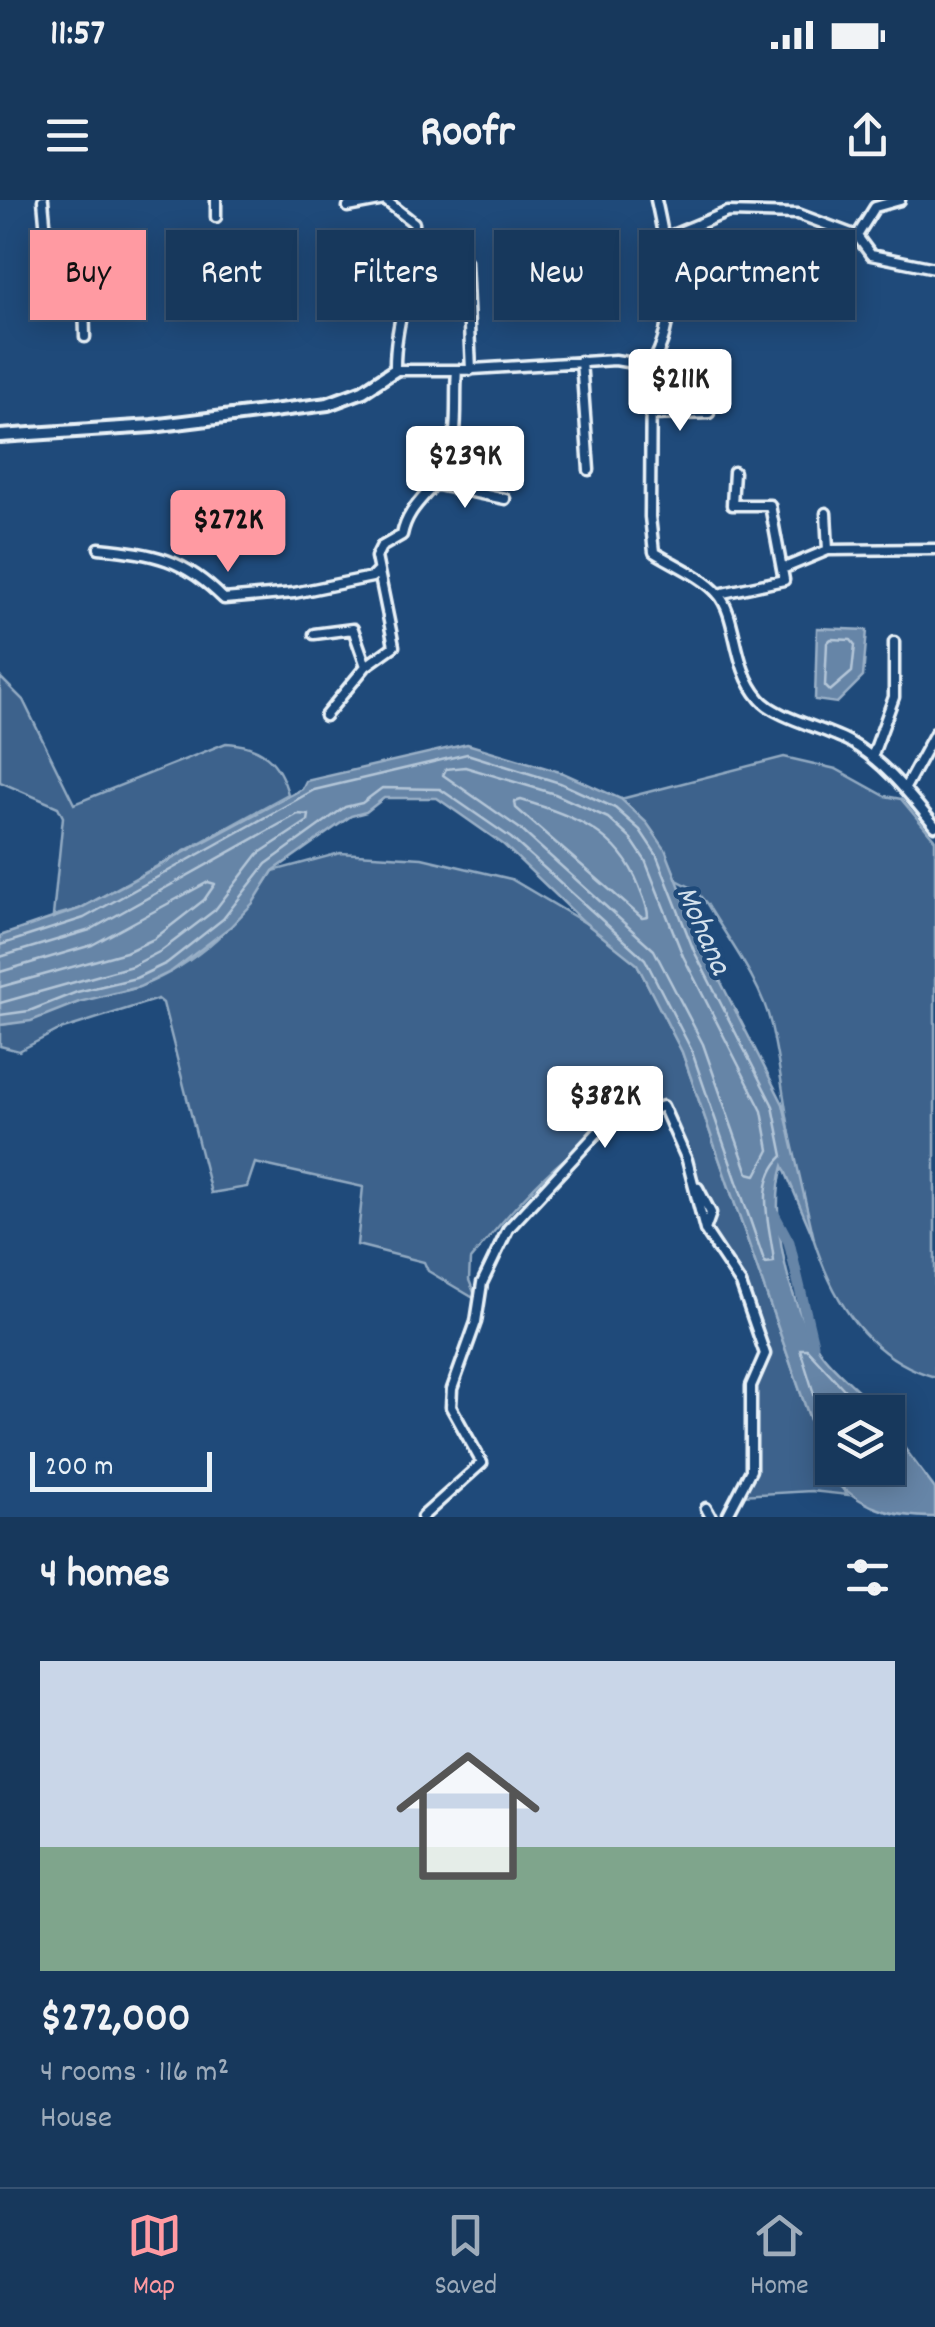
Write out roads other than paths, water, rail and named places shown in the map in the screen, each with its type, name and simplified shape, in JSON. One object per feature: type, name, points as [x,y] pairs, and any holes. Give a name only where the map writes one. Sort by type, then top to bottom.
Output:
[{"type":"main road","points":[[0,436],[152,426],[328,404],[364,391],[395,370]]},
{"type":"street","points":[[43,200],[46,230]]},
{"type":"street","points":[[216,200],[216,217]]},
{"type":"street","points":[[348,207],[385,200],[414,224],[414,230]]},
{"type":"street","points":[[656,200],[663,230]]},
{"type":"street","points":[[900,200],[875,207],[857,236],[871,254],[935,268]]},
{"type":"street","points":[[684,230],[728,212],[798,214],[841,230]]},
{"type":"street","points":[[85,320],[85,337]]},
{"type":"street","points":[[403,320],[395,348],[395,370],[472,370],[615,360],[651,366]]},
{"type":"street","points":[[469,320],[472,370]]},
{"type":"street","points":[[670,320],[651,366],[650,518],[654,552],[718,594],[732,624],[739,663],[758,698],[773,712],[823,728],[872,757],[905,788],[935,826]]},
{"type":"street","points":[[582,362],[590,470]]},
{"type":"street","points":[[325,716],[366,666],[394,646],[376,572],[380,547],[402,535],[409,511],[445,469],[453,442],[456,370]]},
{"type":"street","points":[[650,415],[710,413]]},
{"type":"street","points":[[718,594],[784,580],[770,504],[732,505],[734,472]]},
{"type":"street","points":[[434,484],[506,499]]},
{"type":"street","points":[[826,513],[828,550]]},
{"type":"street","points":[[99,548],[131,550],[195,571],[224,599],[294,593],[372,577],[376,572]]},
{"type":"street","points":[[782,569],[828,550],[935,550]]},
{"type":"street","points":[[314,634],[353,630],[366,666]]},
{"type":"street","points":[[872,757],[894,697],[894,642]]},
{"type":"street","points":[[905,788],[935,733]]},
{"type":"street","points":[[422,1517],[482,1463],[451,1407],[452,1390],[476,1322],[482,1284],[522,1209],[598,1133],[618,1121],[663,1106],[694,1186],[705,1231],[741,1284],[765,1354],[751,1386],[751,1470],[728,1514]]},
{"type":"water","points":[[817,628],[867,630],[863,677],[837,703],[815,700]]},
{"type":"water","points":[[467,744],[563,773],[621,799],[647,823],[665,849],[703,947],[783,1104],[814,1239],[783,1166],[778,1210],[780,1235],[799,1310],[826,1359],[863,1395],[815,1395],[815,1434],[682,1052],[637,964],[583,921],[504,845],[437,798],[384,798],[366,812],[351,816],[273,871],[253,903],[230,927],[172,971],[139,987],[79,1002],[31,1021],[0,1025],[0,936],[79,909],[302,789],[306,781]]},
{"type":"water","points":[[905,1449],[935,1489],[935,1517],[877,1508],[841,1486],[905,1485]]},
{"type":"waterway","name":"Mohana","points":[[774,1214],[789,1242],[813,1344]]}]
